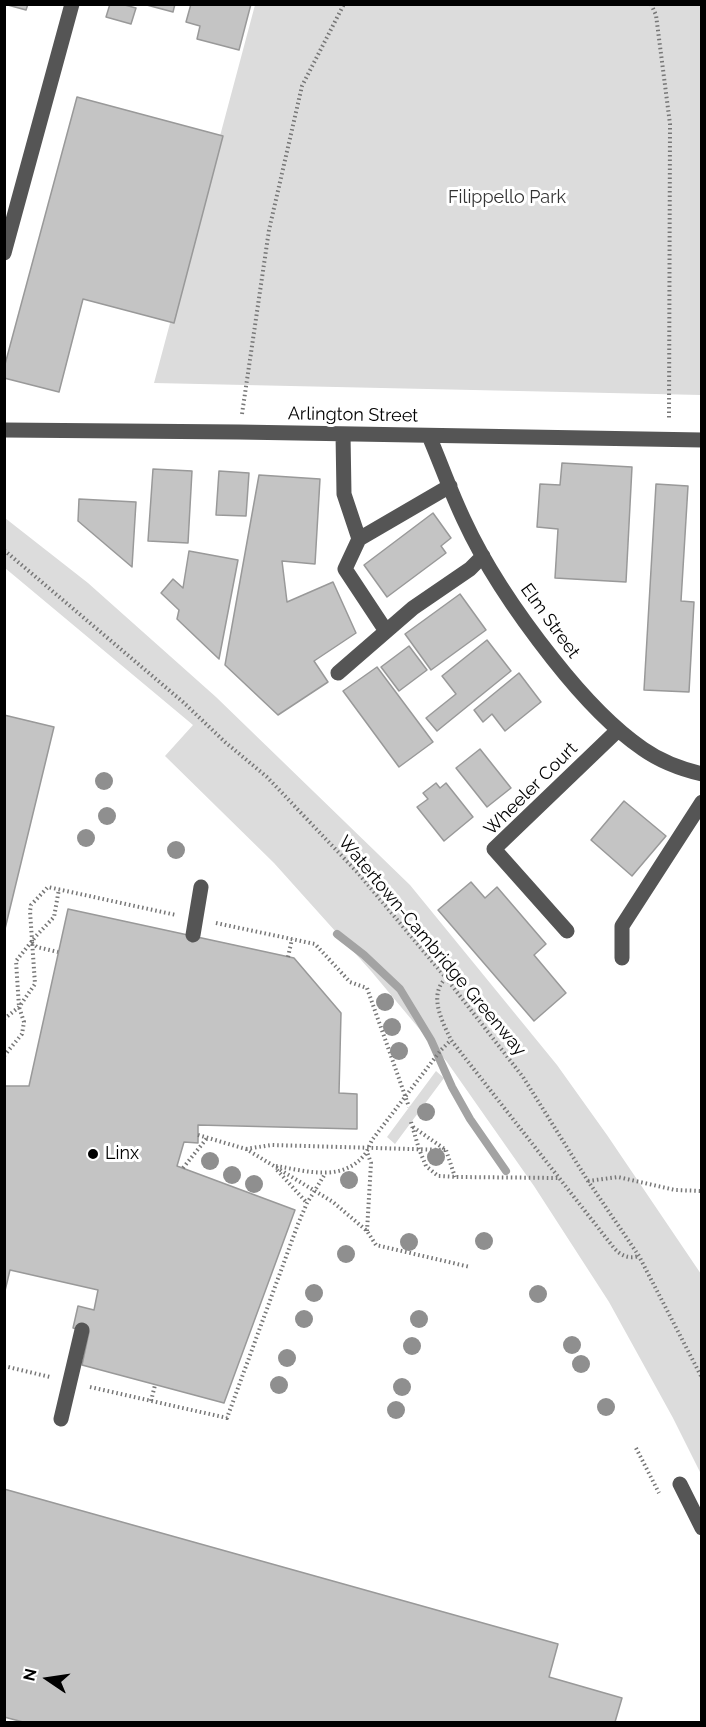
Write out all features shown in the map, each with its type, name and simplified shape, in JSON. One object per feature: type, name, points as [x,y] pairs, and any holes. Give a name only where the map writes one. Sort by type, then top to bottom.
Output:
[{"type":"street","points":[[4,253],[72,4]]},
{"type":"street","name":"Arlington Street","points":[[4,430],[702,440]]},
{"type":"street","points":[[343,434],[344,494],[359,539]]},
{"type":"street","name":"Elm Street","points":[[429,436],[464,520],[483,556],[510,601],[573,684],[618,730],[645,750],[669,763],[702,774]]},
{"type":"street","points":[[386,631],[345,569],[359,539],[450,486]]},
{"type":"street","points":[[338,673],[413,608],[470,569],[483,556]]},
{"type":"street","name":"Wheeler Court","points":[[567,931],[494,849],[618,730]]},
{"type":"street","points":[[622,958],[622,926],[702,802]]},
{"type":"street","points":[[193,936],[201,887]]},
{"type":"street","points":[[61,1419],[82,1330]]},
{"type":"street","points":[[680,1484],[702,1528]]},
{"type":"path","points":[[239,432],[269,230],[302,86],[344,4]]},
{"type":"path","points":[[651,4],[656,15],[670,124],[668,440]]},
{"type":"path","name":"Watertown-Cambridge Greenway","points":[[4,550],[183,702],[225,742],[267,777],[358,873],[446,978],[524,1077],[588,1181],[639,1256],[702,1378]]},
{"type":"path","points":[[4,1019],[19,1007],[35,984],[30,911],[32,905],[48,887],[292,939],[315,944],[350,982],[367,988],[409,1107]]},
{"type":"path","points":[[4,1056],[22,1034],[24,1022],[19,1007],[16,961],[54,916],[59,889]]},
{"type":"path","points":[[288,957],[292,939]]},
{"type":"path","points":[[32,942],[37,947],[58,952]]},
{"type":"path","points":[[446,978],[439,990],[438,1011],[451,1040],[620,1255],[633,1258],[639,1256]]},
{"type":"path","points":[[274,1166],[325,1174],[355,1163],[368,1150],[405,1097],[451,1040]]},
{"type":"path","points":[[457,1177],[446,1150],[412,1124],[418,1149],[426,1166],[438,1176],[457,1177],[534,1179],[560,1178]]},
{"type":"path","points":[[198,1135],[246,1149],[316,1191],[350,1215],[376,1245],[470,1267]]},
{"type":"path","points":[[183,1168],[207,1138]]},
{"type":"path","points":[[386,1148],[391,1140]]},
{"type":"path","points":[[246,1149],[272,1145],[368,1150],[386,1148],[446,1150]]},
{"type":"path","points":[[367,1232],[371,1164],[368,1150]]},
{"type":"path","points":[[274,1166],[307,1203]]},
{"type":"path","points":[[4,1366],[227,1418],[307,1203],[325,1174]]},
{"type":"path","points":[[588,1181],[618,1177],[675,1191],[702,1191]]},
{"type":"path","points":[[152,1401],[155,1384]]},
{"type":"path","points":[[636,1448],[661,1495]]},
{"type":"green space","name":"Filippello Park","points":[[255,5],[701,5],[701,395],[154,383]]},
{"type":"green space","points":[[5,518],[88,583],[216,697],[410,885],[557,1065],[701,1274],[701,1474],[609,1302],[534,1186],[447,1062],[371,971],[274,863],[165,756],[193,725],[5,568]]},
{"type":"green space","points":[[436,1071],[444,1078],[395,1144],[387,1137]]},
{"type":"building","points":[[4,4],[28,4],[26,10]]},
{"type":"building","points":[[110,4],[136,8],[131,24],[106,17]]},
{"type":"building","points":[[143,4],[175,4],[173,12]]},
{"type":"building","points":[[191,4],[251,4],[239,50],[197,39],[200,26],[186,22]]},
{"type":"building","points":[[77,97],[223,136],[174,323],[83,299],[59,392],[4,378],[4,368]]},
{"type":"building","points":[[562,463],[632,467],[626,582],[555,578],[558,529],[537,527],[540,484],[560,485]]},
{"type":"building","points":[[153,469],[192,471],[188,543],[148,541]]},
{"type":"building","points":[[219,471],[249,473],[246,516],[216,515]]},
{"type":"building","points":[[259,475],[320,479],[315,564],[282,561],[287,602],[333,582],[356,633],[314,661],[328,682],[278,715],[225,665]]},
{"type":"building","points":[[656,484],[688,486],[681,601],[694,602],[689,692],[644,690]]},
{"type":"building","points":[[79,499],[136,502],[132,567],[78,521]]},
{"type":"building","points":[[433,513],[451,538],[441,546],[446,553],[387,597],[364,565]]},
{"type":"building","points":[[189,551],[238,560],[219,659],[177,619],[179,610],[161,593],[173,579],[183,588]]},
{"type":"building","points":[[460,594],[486,630],[431,670],[405,634]]},
{"type":"building","points":[[487,640],[511,671],[437,731],[426,718],[456,694],[442,676]]},
{"type":"building","points":[[409,646],[427,670],[399,691],[381,667]]},
{"type":"building","points":[[377,667],[433,742],[399,767],[343,691]]},
{"type":"building","points":[[519,673],[541,702],[505,731],[492,714],[483,722],[474,710]]},
{"type":"building","points":[[4,715],[54,727],[4,933]]},
{"type":"building","points":[[480,749],[511,788],[487,807],[456,768]]},
{"type":"building","points":[[436,783],[440,788],[446,783],[473,817],[444,841],[417,807],[428,799],[423,793]]},
{"type":"building","points":[[624,801],[666,836],[632,876],[591,840]]},
{"type":"building","points":[[471,882],[485,898],[497,887],[546,944],[534,955],[566,993],[534,1021],[438,910]]},
{"type":"building","name":"Linx","points":[[68,909],[294,958],[341,1013],[339,1093],[357,1094],[357,1129],[198,1125],[198,1143],[184,1142],[177,1166],[295,1210],[224,1403],[82,1365],[89,1332],[73,1328],[78,1306],[94,1310],[98,1290],[10,1270],[4,1295],[4,1086],[29,1086]]},
{"type":"building","points":[[4,1489],[558,1644],[549,1677],[622,1698],[615,1722],[23,1722],[4,1717]]},
{"type":"waterway","points":[[337,934],[364,955],[400,989],[431,1040],[452,1087],[470,1119],[506,1171]]},
{"type":"place","name":"Linx","points":[[93,1154]]}]
